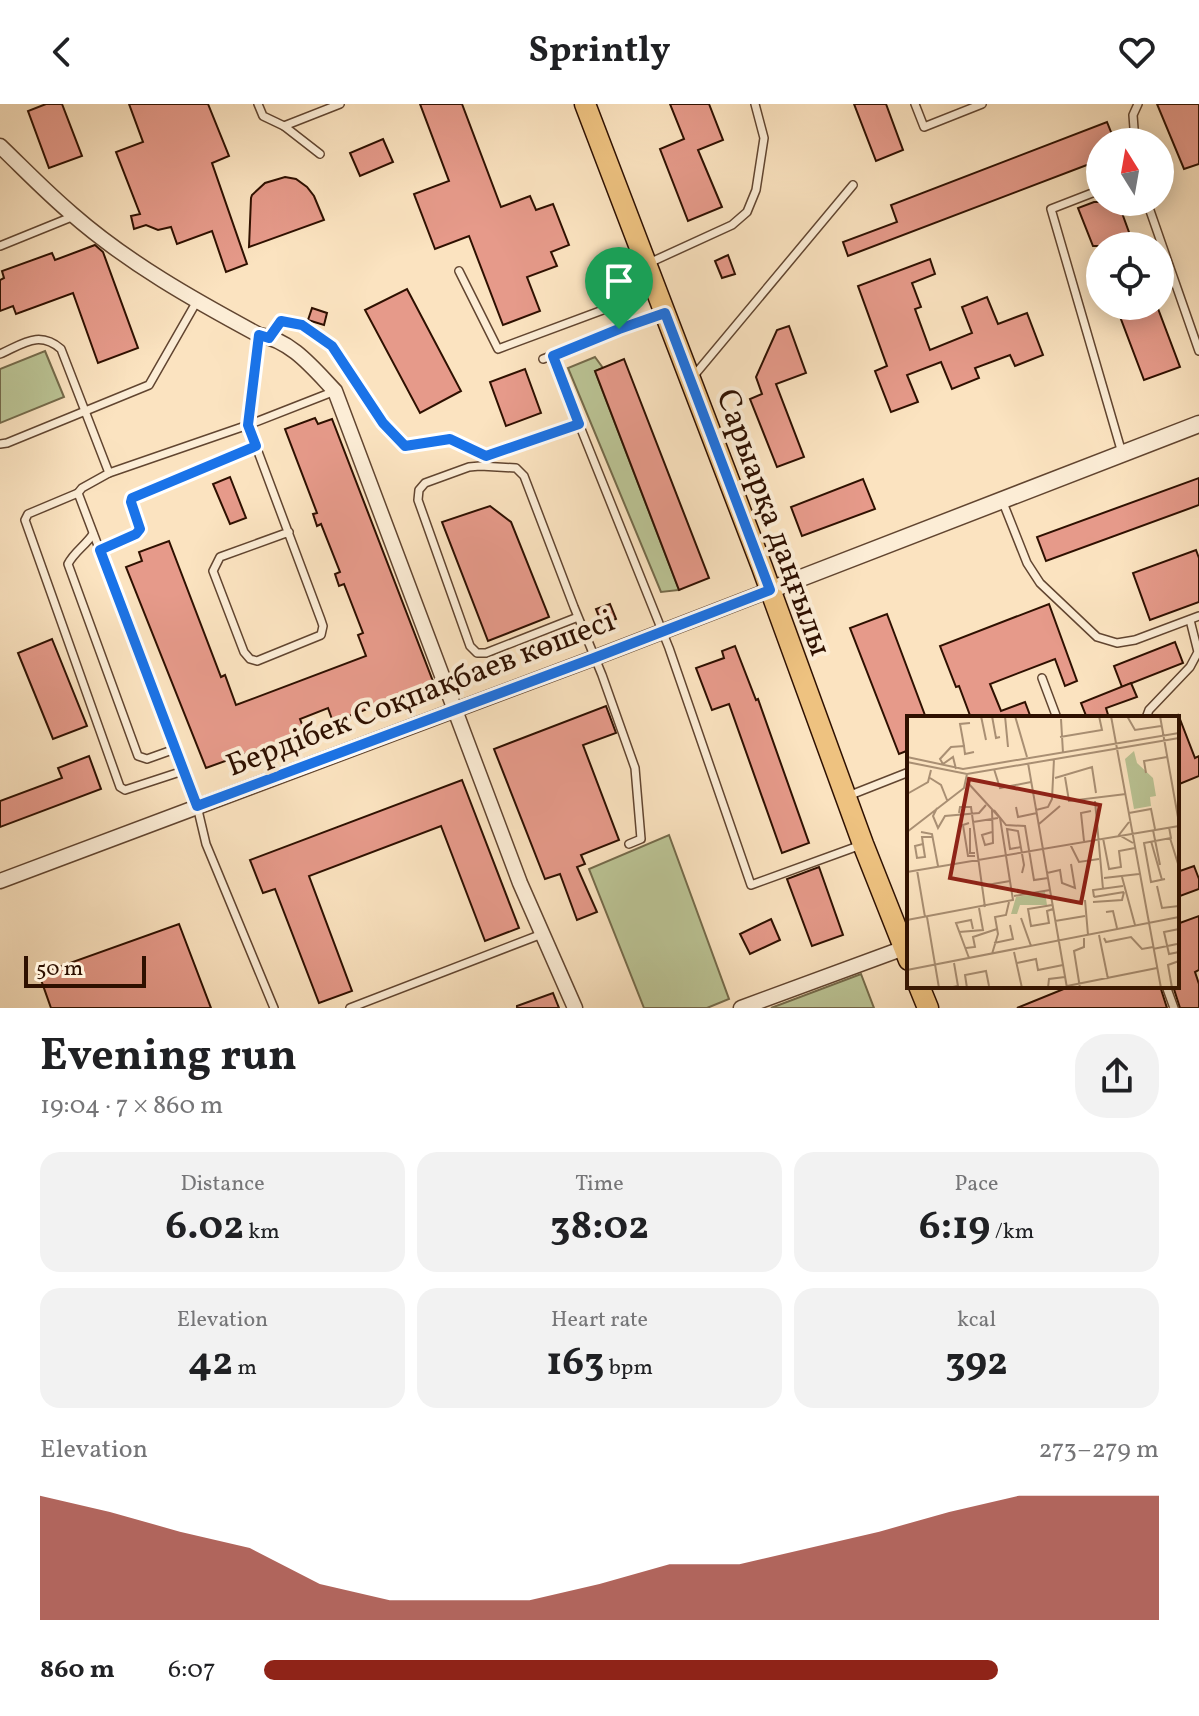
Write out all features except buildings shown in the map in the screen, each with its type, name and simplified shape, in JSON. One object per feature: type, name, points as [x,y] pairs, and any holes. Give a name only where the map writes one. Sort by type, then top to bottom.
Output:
[{"type":"main road","name":"Сарыарқа даңғылы","points":[[585,104],[907,954]]},
{"type":"main road","points":[[920,988],[928,1008]]},
{"type":"street","points":[[0,146],[74,216],[145,269],[197,301],[291,349],[305,359],[335,391],[520,883],[575,1008]]},
{"type":"street","points":[[770,590],[1199,424]]},
{"type":"street","name":"Бердібек Соқпақбаев көшесі","points":[[0,881],[770,590]]},
{"type":"street","points":[[741,1008],[907,954]]},
{"type":"lane","points":[[258,104],[263,116],[284,126],[320,154]]},
{"type":"lane","points":[[284,126],[340,104]]},
{"type":"lane","points":[[646,264],[732,225],[747,212],[756,190],[764,138],[755,104]]},
{"type":"lane","points":[[915,104],[924,127],[982,104]]},
{"type":"lane","points":[[1134,128],[1133,115],[1138,104]]},
{"type":"lane","points":[[690,379],[853,185]]},
{"type":"lane","points":[[1086,195],[1051,209],[1122,453]]},
{"type":"lane","points":[[0,246],[74,216]]},
{"type":"lane","points":[[1152,216],[1199,351]]},
{"type":"lane","points":[[459,271],[498,349],[656,291]]},
{"type":"lane","points":[[0,444],[149,385],[197,301]]},
{"type":"lane","points":[[543,359],[665,313]]},
{"type":"lane","points":[[289,532],[220,557],[213,571],[244,652],[257,661],[321,635],[323,626],[289,532],[248,425],[264,336],[281,321],[302,325],[332,346],[383,423],[405,446],[450,439],[486,456],[579,424]]},
{"type":"lane","points":[[0,354],[29,341],[44,339],[61,349],[109,473]]},
{"type":"lane","points":[[553,356],[662,630],[751,885],[863,844]]},
{"type":"lane","points":[[183,771],[125,790],[120,787],[25,520],[28,514],[78,493],[109,473],[335,391]]},
{"type":"lane","points":[[100,550],[136,534],[140,529],[132,498],[256,446]]},
{"type":"lane","points":[[578,617],[486,653],[477,653],[470,646],[418,500],[419,490],[425,483],[469,467],[516,468],[524,476],[594,658],[635,768],[641,839],[629,844]]},
{"type":"lane","points":[[78,493],[197,806],[206,844],[274,1008]]},
{"type":"lane","points":[[1002,499],[1027,563],[1040,583],[1097,637],[1117,643],[1135,640],[1199,616]]},
{"type":"lane","points":[[93,534],[68,564],[138,756],[147,759],[175,749]]},
{"type":"lane","points":[[1147,716],[1190,667],[1198,652],[1190,620]]},
{"type":"lane","points":[[1042,678],[1056,716]]},
{"type":"lane","points":[[846,797],[907,773]]},
{"type":"lane","points":[[350,1008],[543,933]]},
{"type":"lane","points":[[1167,988],[1174,1008]]},
{"type":"green space","points":[[45,351],[64,397],[0,423],[0,369]]},
{"type":"green space","points":[[595,357],[603,368],[595,371],[679,590],[661,592],[568,368]]},
{"type":"green space","points":[[669,835],[729,999],[707,1008],[644,1008],[589,869]]},
{"type":"green space","points":[[861,974],[874,1008],[771,1008]]},
{"type":"route","points":[[665,313],[770,590],[197,806],[100,550],[136,534],[140,529],[132,498],[256,446],[248,425],[259,335],[269,338],[281,321],[302,325],[332,346],[383,423],[405,446],[450,439],[486,456],[579,424],[553,356],[619,329],[665,313]]}]
